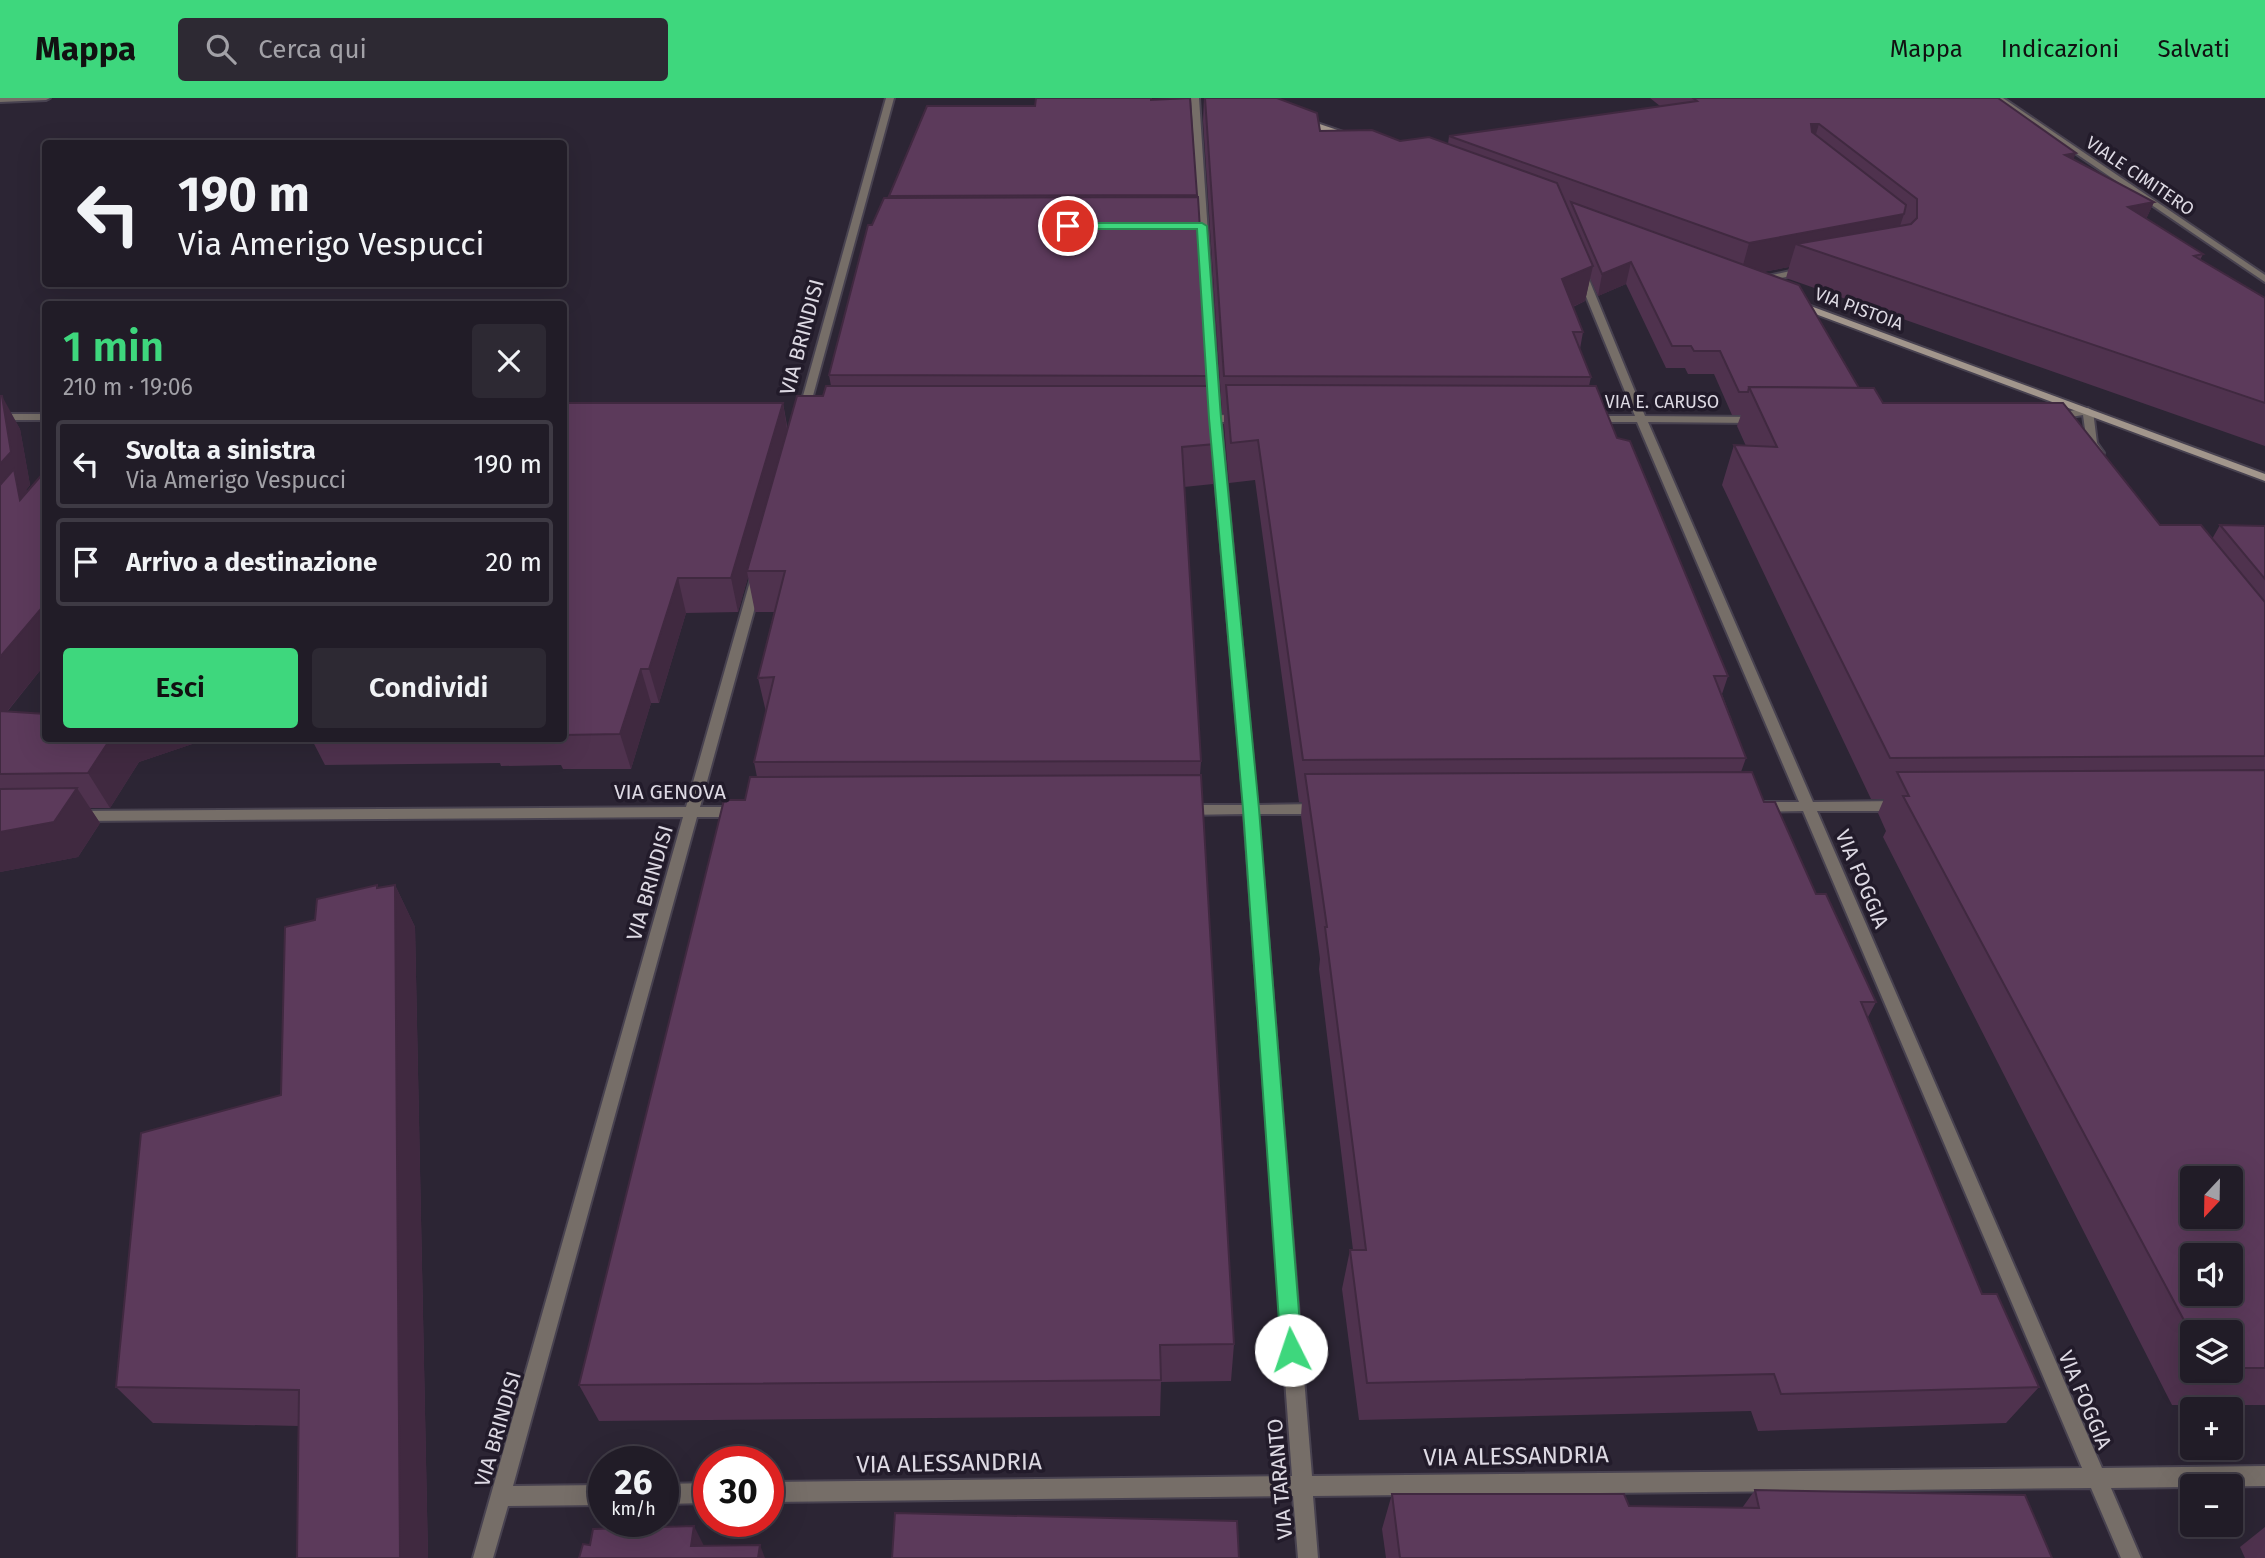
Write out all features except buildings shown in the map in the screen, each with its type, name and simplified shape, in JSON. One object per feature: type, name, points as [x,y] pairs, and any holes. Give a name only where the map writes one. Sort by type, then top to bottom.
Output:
[{"type":"street","points":[[0,100],[46,98]]},
{"type":"street","name":"VIA BRINDISI","points":[[801,421],[861,227],[890,98]]},
{"type":"street","name":"VIA TARANTO","points":[[1195,98],[1195,226],[1251,809],[1308,1558]]},
{"type":"street","name":"VIALE CIMITERO","points":[[1998,98],[2265,279]]},
{"type":"street","points":[[1297,118],[1362,142]]},
{"type":"street","name":"VIA FOGGIA","points":[[1573,253],[1641,419],[2130,1558]]},
{"type":"street","points":[[1740,282],[1808,270]]},
{"type":"street","points":[[1740,282],[1765,292]]},
{"type":"street","name":"VIA PISTOIA","points":[[1791,301],[2265,478]]},
{"type":"street","points":[[2040,419],[2088,411],[2092,443],[2108,464]]},
{"type":"street","points":[[0,417],[42,417]]},
{"type":"street","points":[[1188,418],[1256,419]]},
{"type":"street","name":"VIA E. CARUSO","points":[[1573,419],[1766,420]]},
{"type":"street","name":"VIA BRINDISI","points":[[483,1558],[762,563]]},
{"type":"street","points":[[1739,807],[1919,806]]},
{"type":"street","points":[[1167,810],[1335,809]]},
{"type":"street","name":"VIA GENOVA","points":[[69,816],[762,812]]},
{"type":"street","name":"VIA ALESSANDRIA","points":[[784,1492],[2265,1476]]},
{"type":"street","points":[[501,1496],[588,1495]]},
{"type":"route","points":[[1068,226],[1202,226],[1215,418],[1251,809],[1291,1350]]}]
